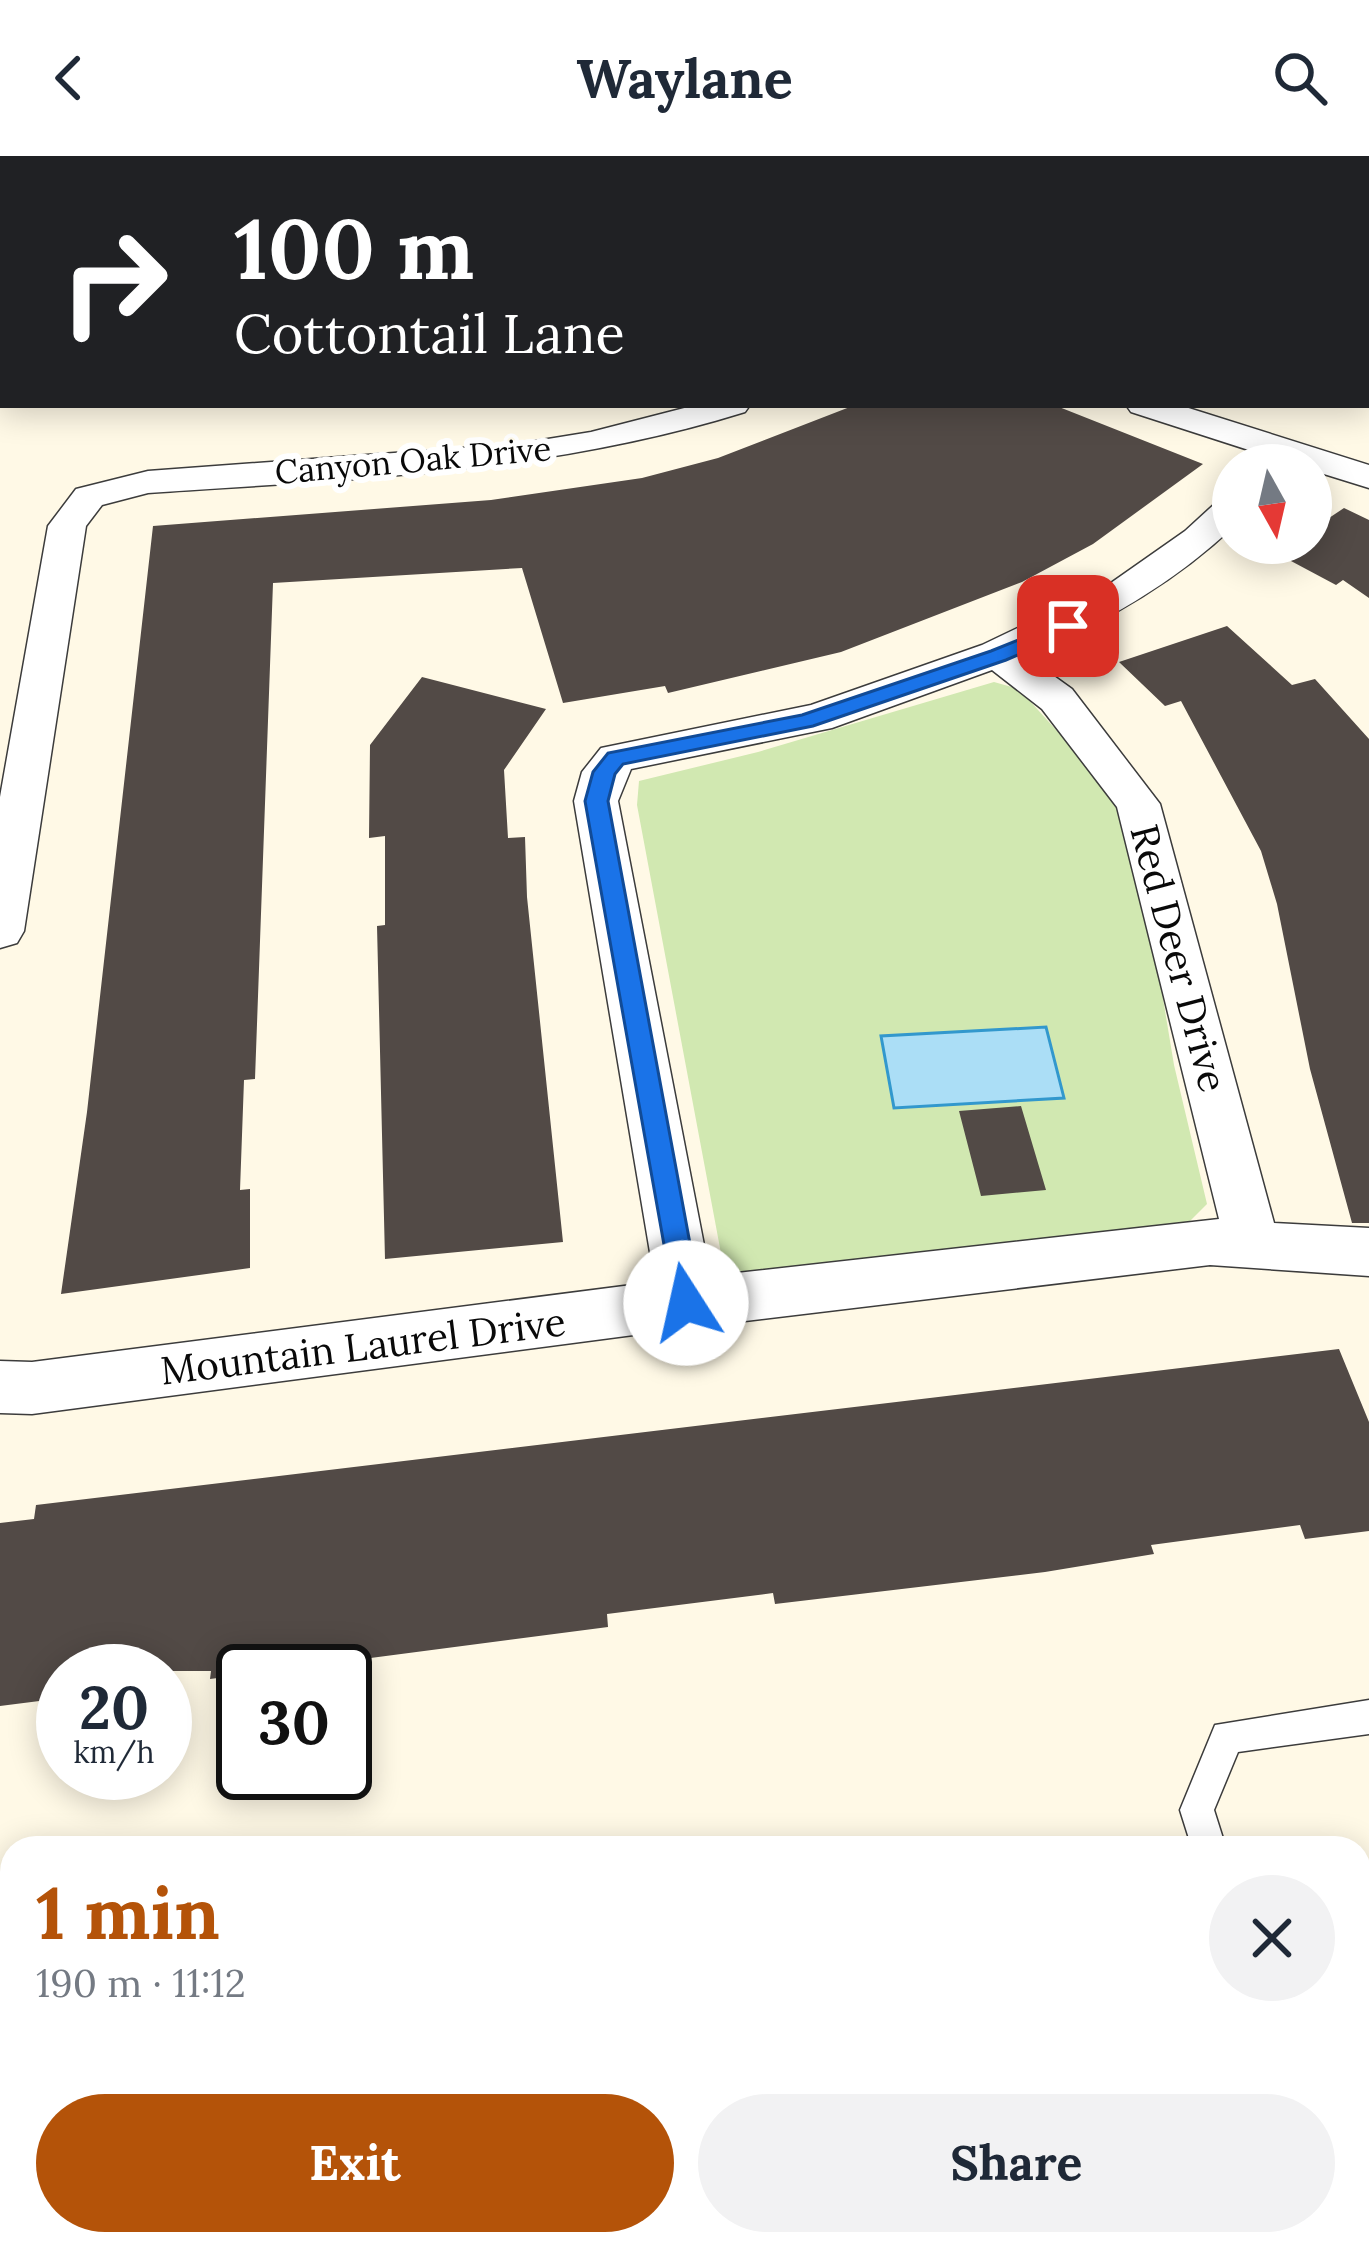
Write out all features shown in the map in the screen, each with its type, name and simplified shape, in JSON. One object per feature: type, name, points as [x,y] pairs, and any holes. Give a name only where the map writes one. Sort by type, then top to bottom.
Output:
[{"type":"street","name":"Canyon Oak Drive","points":[[0,931],[67,526],[74,506],[90,493],[148,482],[518,453],[599,441],[722,408]]},
{"type":"street","points":[[1151,408],[1245,444]]},
{"type":"street","points":[[1332,469],[1369,477]]},
{"type":"street","points":[[686,1303],[596,801],[604,772],[616,758],[806,721],[999,656],[1068,626],[1212,529]]},
{"type":"street","name":"Red Deer Drive","points":[[999,656],[1057,699],[1138,804],[1252,1242]]},
{"type":"street","name":"Mountain Laurel Drive","points":[[0,1387],[32,1388],[686,1303],[1210,1242],[1369,1252]]},
{"type":"lane","points":[[1205,1836],[1197,1810],[1227,1737],[1369,1718]]},
{"type":"green space","points":[[994,682],[1019,689],[1126,807],[1143,878],[1174,1065],[1207,1204],[1183,1228],[734,1280],[723,1264],[637,805],[639,781],[758,752]]},
{"type":"water","points":[[1046,1027],[1064,1098],[894,1108],[881,1036]]},
{"type":"building","points":[[847,408],[1062,408],[1203,464],[1093,544],[1022,582],[841,652],[668,693],[665,686],[563,703],[522,568],[273,583],[255,1079],[244,1080],[240,1190],[250,1189],[250,1268],[61,1294],[87,1112],[153,526],[491,500],[642,478],[718,458]]},
{"type":"building","points":[[1344,508],[1369,520],[1369,598],[1343,580],[1336,585],[1297,564],[1332,564],[1332,516]]},
{"type":"building","points":[[1227,626],[1292,685],[1315,679],[1369,739],[1369,1223],[1352,1223],[1310,1069],[1277,904],[1261,851],[1181,701],[1165,706],[1119,662]]},
{"type":"building","points":[[422,677],[546,709],[504,770],[508,838],[525,837],[527,897],[563,1242],[385,1259],[377,926],[385,925],[385,836],[369,838],[370,745]]},
{"type":"building","points":[[1021,1106],[1046,1190],[981,1196],[959,1111]]},
{"type":"building","points":[[1339,1349],[1369,1422],[1369,1531],[1305,1539],[1300,1525],[1151,1545],[1154,1554],[1045,1572],[775,1604],[773,1593],[607,1614],[608,1627],[372,1658],[372,1644],[216,1644],[216,1678],[210,1679],[211,1671],[192,1671],[192,1644],[36,1644],[36,1701],[0,1706],[0,1523],[34,1519],[36,1505]]},
{"type":"route","points":[[686,1303],[596,801],[604,772],[616,758],[806,721],[999,656],[1068,626]]}]
